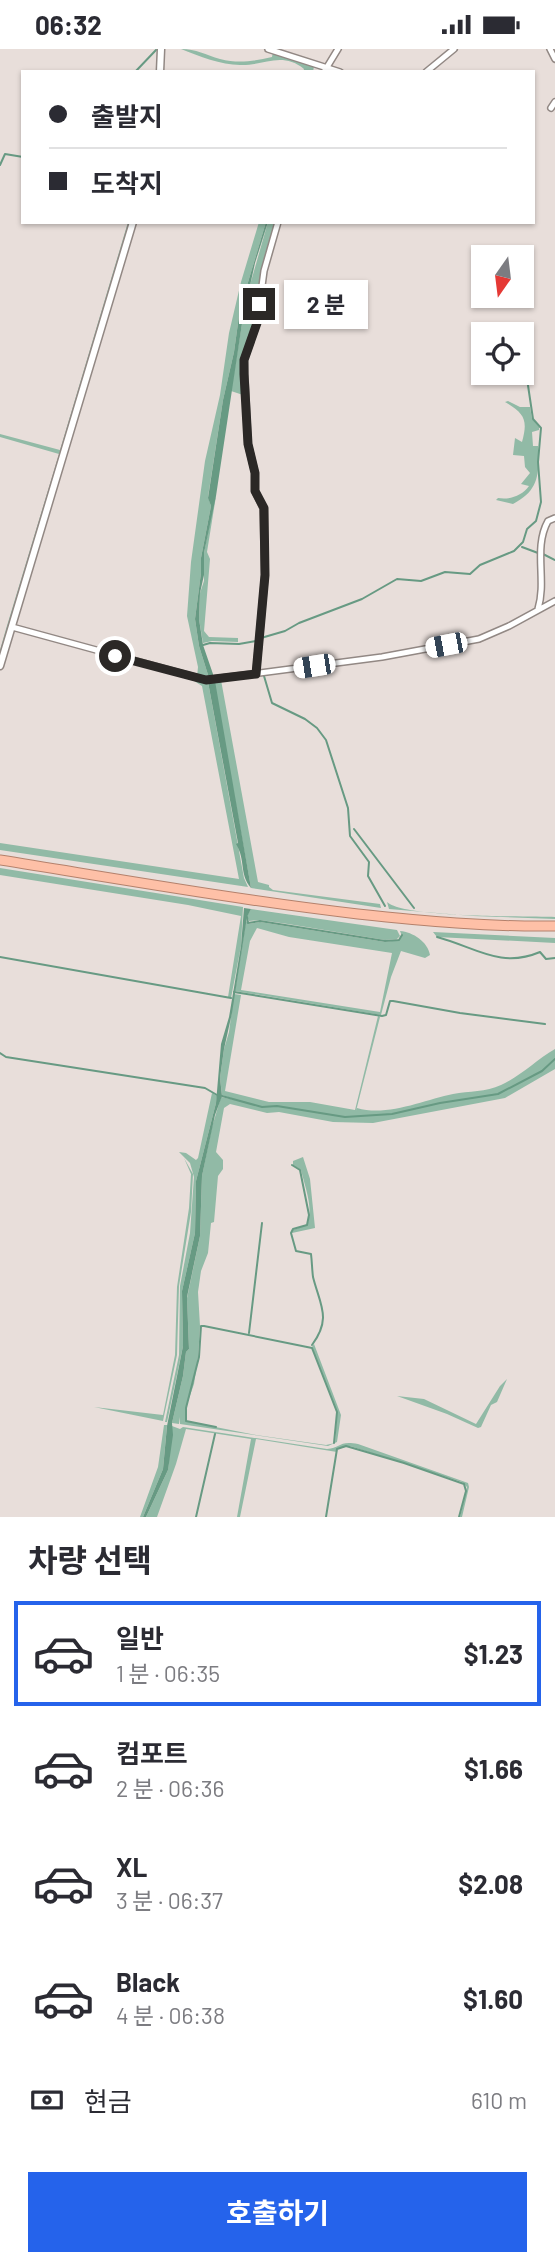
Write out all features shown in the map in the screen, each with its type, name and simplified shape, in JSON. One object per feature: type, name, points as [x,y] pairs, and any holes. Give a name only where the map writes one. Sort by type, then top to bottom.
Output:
[{"type":"highway","points":[[0,860],[299,907],[512,927],[555,926]]},
{"type":"street","points":[[160,70],[161,49]]},
{"type":"street","points":[[268,49],[325,69],[338,49]]},
{"type":"street","points":[[428,70],[454,49]]},
{"type":"street","points":[[550,49],[555,59]]},
{"type":"street","points":[[0,666],[132,224]]},
{"type":"street","points":[[256,674],[265,575],[264,508],[255,491],[255,473],[248,444],[244,360],[257,323],[264,271],[277,224]]},
{"type":"street","points":[[538,610],[542,590],[541,540],[548,521],[555,518]]},
{"type":"street","points":[[12,627],[206,680],[382,657],[479,639],[555,601]]},
{"type":"shaded area","points":[[181,49],[240,62],[272,57],[273,52],[314,66],[313,70],[304,70],[296,64],[280,60],[233,65]]},
{"type":"shaded area","points":[[127,224],[130,224],[0,660],[6,629],[59,454],[0,437],[0,434],[60,450]]},
{"type":"shaded area","points":[[258,224],[265,224],[240,309],[208,497],[211,506],[201,558],[195,619],[199,646],[209,678],[197,677],[198,667],[187,616],[191,562],[205,461],[241,282]]},
{"type":"shaded area","points":[[267,224],[275,224],[262,269],[256,320],[247,345],[243,395],[231,391],[246,299]]},
{"type":"shaded area","points":[[267,224],[243,317],[216,496],[204,553],[199,619],[203,645],[213,674],[213,677],[209,678],[199,646],[195,619],[201,558],[211,506],[208,498],[240,309]]},
{"type":"shaded area","points":[[505,402],[520,407],[530,407],[532,419],[539,427],[539,430],[532,432],[533,446],[538,446],[536,480],[528,493],[513,504],[496,500],[511,498],[523,492],[529,486],[521,484],[530,473],[525,467],[524,456],[513,455],[515,438],[522,442],[525,423],[521,414]]},
{"type":"shaded area","points":[[216,496],[207,552],[210,559],[204,631],[209,637],[238,638],[238,642],[203,643],[199,619],[200,593],[204,581],[204,553]]},
{"type":"shaded area","points":[[191,679],[208,682],[244,878],[248,887],[0,850],[0,843],[239,879],[202,686]]},
{"type":"shaded area","points":[[221,680],[258,882],[269,885],[273,890],[380,904],[381,908],[251,888],[215,689],[215,681]]},
{"type":"shaded area","points":[[215,681],[251,888],[247,883],[236,844],[238,843],[208,682]]},
{"type":"shaded area","points":[[0,868],[243,907],[241,946],[231,998],[228,997],[241,916],[0,875]]},
{"type":"shaded area","points":[[387,902],[398,907],[429,912],[389,909]]},
{"type":"shaded area","points":[[244,908],[251,909],[247,917],[224,1049],[220,1078],[222,1096],[215,1115],[202,1176],[200,1236],[187,1297],[189,1349],[186,1352],[172,1423],[168,1470],[146,1517],[143,1517],[163,1469],[167,1426],[183,1346],[182,1291],[195,1233],[196,1181],[216,1103],[221,1044],[229,1017],[241,946]]},
{"type":"shaded area","points":[[251,909],[397,930],[400,936],[397,939],[385,940],[260,920],[249,921],[247,916]]},
{"type":"shaded area","points":[[452,914],[555,917],[555,919],[473,916]]},
{"type":"shaded area","points":[[246,921],[248,924],[260,922],[385,942],[399,940],[402,936],[400,931],[423,942],[430,955],[425,958],[401,951],[381,1015],[235,991]],"holes":[[[257,928],[289,937],[392,953],[380,1012],[241,990],[250,941]]]},
{"type":"shaded area","points":[[433,932],[555,938],[555,943],[437,937]]},
{"type":"shaded area","points":[[234,994],[241,995],[225,1091],[269,1102],[310,1102],[355,1110],[378,1016],[380,1017],[356,1111],[357,1108],[381,1110],[405,1107],[453,1094],[495,1087],[515,1077],[555,1049],[555,1069],[505,1098],[373,1123],[333,1122],[279,1112],[267,1113],[230,1104],[224,1108],[216,1152],[223,1160],[223,1169],[218,1176],[214,1222],[211,1223],[208,1253],[201,1271],[198,1292],[198,1357],[185,1421],[256,1435],[326,1445],[335,1443],[328,1446],[180,1424],[179,1417],[179,1424],[172,1423],[186,1352],[189,1349],[187,1298],[200,1236],[202,1176],[212,1127],[221,1097],[240,1101],[222,1095],[220,1078]]},
{"type":"shaded area","points":[[212,1093],[217,1096],[216,1103],[196,1181],[195,1233],[182,1291],[183,1346],[165,1422],[179,1355],[180,1286],[190,1233],[194,1177],[190,1163],[179,1152],[196,1160],[198,1158]]},
{"type":"shaded area","points":[[303,1157],[310,1179],[315,1228],[292,1233],[293,1230],[307,1225],[309,1219],[308,1198],[301,1170],[293,1165],[293,1161]]},
{"type":"shaded area","points":[[184,1158],[193,1174],[191,1212],[179,1286],[177,1355],[163,1421],[94,1407],[163,1415],[175,1355],[177,1287],[189,1208],[191,1174]]},
{"type":"shaded area","points":[[314,1344],[341,1415],[335,1443],[337,1413],[312,1347]]},
{"type":"shaded area","points":[[507,1379],[497,1402],[491,1405],[481,1427],[478,1428],[397,1396],[424,1399],[476,1424]]},
{"type":"shaded area","points":[[164,1425],[167,1425],[163,1469],[143,1517],[140,1517],[158,1467]]},
{"type":"shaded area","points":[[172,1426],[327,1449],[347,1443],[358,1444],[468,1483],[462,1517],[467,1487],[462,1482],[350,1446],[337,1449],[337,1452],[256,1439],[240,1517],[237,1517],[251,1439],[186,1429],[157,1517],[146,1517],[168,1470]]},
{"type":"waterway","points":[[137,70],[156,50]]},
{"type":"waterway","points":[[0,165],[5,154],[21,157]]},
{"type":"waterway","points":[[261,638],[285,631],[362,599],[397,579],[421,581],[445,572],[470,574],[480,565],[514,551],[523,542],[527,529],[536,521],[541,502],[538,462],[541,428],[533,419],[528,385]]},
{"type":"waterway","points":[[522,547],[538,553]]},
{"type":"waterway","points":[[543,554],[555,560]]},
{"type":"waterway","points":[[203,645],[256,641]]},
{"type":"waterway","points":[[264,676],[272,703],[305,719],[317,728],[326,740],[348,808],[350,836],[369,862],[368,876],[385,906]]},
{"type":"waterway","points":[[354,829],[414,908]]},
{"type":"waterway","points":[[247,917],[248,923],[260,921],[385,941],[399,940],[402,935]]},
{"type":"waterway","points":[[437,937],[488,955],[512,958],[540,952],[546,959],[555,958]]},
{"type":"waterway","points":[[0,957],[231,998]]},
{"type":"waterway","points":[[234,992],[382,1016],[386,1015],[390,1001],[393,1001],[545,1024]]},
{"type":"waterway","points":[[0,1053],[6,1057],[205,1088],[217,1095]]},
{"type":"waterway","points":[[222,1096],[262,1107],[277,1106],[345,1117],[392,1114],[498,1094],[542,1071],[555,1059]]},
{"type":"waterway","points":[[292,1165],[300,1170],[309,1215],[307,1225],[293,1229],[291,1233],[296,1251],[311,1254],[313,1277],[323,1311],[322,1327],[312,1345]]},
{"type":"waterway","points":[[249,1333],[262,1223]]},
{"type":"waterway","points":[[216,1427],[186,1421],[186,1408],[199,1357],[201,1326],[312,1348],[337,1412],[334,1443]]},
{"type":"waterway","points":[[196,1517],[215,1434]]},
{"type":"waterway","points":[[326,1517],[337,1449],[346,1446],[464,1484],[466,1491],[459,1517]]},
{"type":"route","points":[[115,656],[206,680],[256,674],[261,595],[265,575],[264,508],[255,491],[255,473],[248,444],[244,360],[257,323],[259,304]]}]
